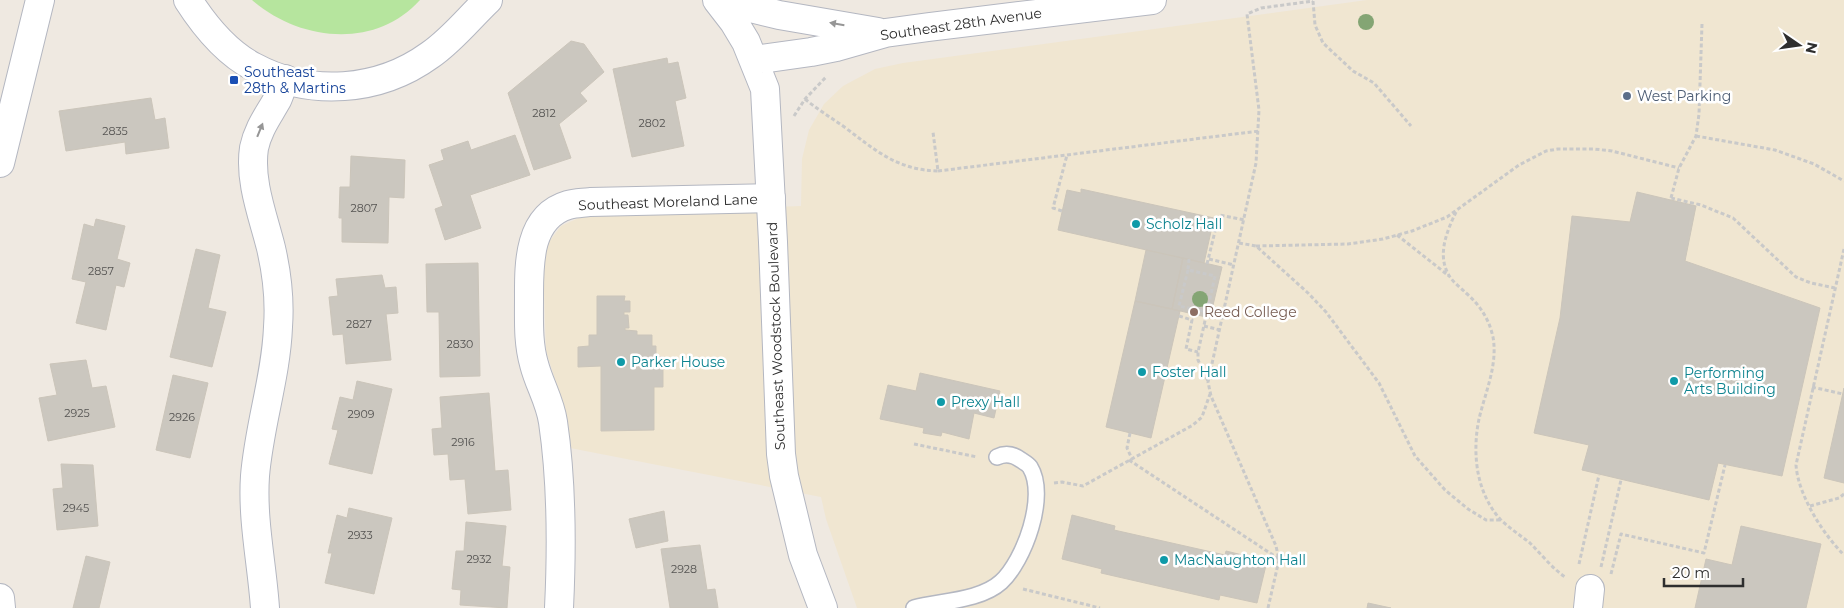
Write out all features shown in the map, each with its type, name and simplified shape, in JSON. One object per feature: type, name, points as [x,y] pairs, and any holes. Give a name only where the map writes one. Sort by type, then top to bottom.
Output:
[{"type":"street","points":[[0,163],[40,0]]},
{"type":"street","points":[[188,0],[215,35],[232,51],[253,66],[285,79],[307,85],[328,87],[370,83],[391,76],[430,55],[488,0]]},
{"type":"street","points":[[717,0],[779,15],[885,33]]},
{"type":"street","points":[[717,0],[734,22],[754,60]]},
{"type":"street","name":"Southeast 28th Avenue","points":[[754,60],[836,47],[885,33],[1152,0]]},
{"type":"street","name":"Southeast Woodstock Boulevard","points":[[754,60],[765,89],[781,454],[792,515],[803,555],[823,608]]},
{"type":"street","points":[[265,608],[254,508],[255,476],[260,438],[276,356],[278,298],[276,275],[252,167],[257,137],[277,100],[285,79]]},
{"type":"street","name":"Southeast Moreland Lane","points":[[560,608],[560,492],[553,421],[548,399],[535,367],[529,344],[530,260],[534,242],[543,223],[556,211],[567,206],[590,202],[771,198]]},
{"type":"street","points":[[0,598],[2,608]]},
{"type":"lane","points":[[914,608],[975,595],[1000,583],[1016,564],[1024,548],[1034,513],[1037,486],[1030,466],[1017,456],[1004,454],[997,457]]},
{"type":"path","points":[[1208,382],[1256,163],[1259,130],[1257,93],[1247,14],[1261,8],[1313,0],[1315,25],[1323,43],[1353,72],[1374,83],[1411,126]]},
{"type":"path","points":[[1702,24],[1699,114],[1696,136],[1679,168],[1671,199],[1701,205],[1733,218],[1796,277],[1835,288]]},
{"type":"path","points":[[792,121],[805,99],[830,74]]},
{"type":"path","points":[[805,99],[884,156],[896,163],[923,171],[938,171],[1259,130]]},
{"type":"path","points":[[933,132],[938,171]]},
{"type":"path","points":[[1696,136],[1775,150],[1814,164],[1844,181]]},
{"type":"path","points":[[1239,243],[1256,246],[1348,244],[1396,235],[1456,212],[1519,165],[1546,151],[1594,149],[1612,151],[1679,168]]},
{"type":"path","points":[[1062,211],[1053,208],[1067,155]]},
{"type":"path","points":[[1450,277],[1446,268],[1444,240],[1456,212]]},
{"type":"path","points":[[1234,265],[1208,261],[1219,215],[1245,220]]},
{"type":"path","points":[[1396,235],[1450,277],[1485,315],[1492,334],[1493,363],[1479,419],[1475,451],[1480,483],[1492,509],[1501,520],[1527,541],[1561,574],[1588,589],[1606,593],[1620,534],[1704,553],[1725,465]]},
{"type":"path","points":[[1256,246],[1326,312],[1363,359],[1379,383],[1415,456],[1426,470],[1445,490],[1468,509],[1486,520],[1501,520]]},
{"type":"path","points":[[1844,249],[1796,465],[1798,481],[1810,506],[1834,545],[1844,555]]},
{"type":"path","points":[[1190,260],[1179,306],[1207,312]]},
{"type":"path","points":[[1188,270],[1215,276],[1198,352],[1198,360],[1208,382],[1210,394],[1276,546],[1279,560],[1268,608]]},
{"type":"path","points":[[1179,316],[1192,320],[1186,349],[1198,352]]},
{"type":"path","points":[[1204,326],[1220,330]]},
{"type":"path","points":[[1812,387],[1843,394]]},
{"type":"path","points":[[1037,486],[1062,482],[1083,486],[1198,422],[1202,417],[1210,394]]},
{"type":"path","points":[[1130,433],[1127,448],[1131,460],[1279,560]]},
{"type":"path","points":[[914,444],[986,459],[997,457]]},
{"type":"path","points":[[1588,589],[1599,474]]},
{"type":"path","points":[[1588,589],[1621,480]]},
{"type":"path","points":[[1810,506],[1839,498],[1844,494]]},
{"type":"path","points":[[1000,583],[1100,608]]},
{"type":"shaded area","name":"Reed College","points":[[1367,0],[1844,0],[1844,608],[857,608],[826,519],[821,497],[570,448],[561,398],[546,351],[543,262],[549,242],[561,226],[583,216],[593,214],[801,206],[802,159],[809,130],[824,104],[843,86],[875,69],[903,63]]},
{"type":"green space","points":[[252,0],[420,0],[402,16],[381,27],[359,33],[337,34],[314,31],[292,24],[271,14]]},
{"type":"building","points":[[571,41],[584,44],[604,72],[580,93],[587,101],[559,124],[571,158],[534,170],[508,93]]},
{"type":"building","points":[[667,58],[668,64],[678,62],[686,98],[675,101],[684,146],[632,157],[613,69]]},
{"type":"building","points":[[151,98],[155,120],[165,118],[169,148],[126,154],[125,142],[66,151],[59,111]]},
{"type":"building","points":[[515,135],[530,175],[470,195],[481,228],[445,240],[435,209],[443,206],[429,165],[444,160],[441,150],[468,141],[471,150]]},
{"type":"building","points":[[351,156],[405,160],[404,198],[389,197],[388,243],[342,242],[342,218],[339,218],[340,187],[350,187]]},
{"type":"building","name":"Scholz Hall","points":[[1081,189],[1214,218],[1204,263],[1058,230],[1067,190],[1081,193]]},
{"type":"building","name":"Performing Arts Building","points":[[1637,192],[1696,206],[1685,261],[1820,308],[1782,476],[1718,463],[1709,500],[1582,470],[1589,445],[1534,433],[1560,318],[1572,216],[1630,222]]},
{"type":"building","points":[[96,219],[125,226],[117,259],[130,263],[124,287],[116,285],[106,330],[76,323],[86,282],[72,279],[84,224],[94,227]]},
{"type":"building","points":[[196,249],[220,255],[208,308],[226,312],[212,367],[170,357]]},
{"type":"building","points":[[1146,250],[1183,258],[1172,309],[1135,301]]},
{"type":"building","points":[[1183,258],[1222,267],[1210,318],[1172,309]]},
{"type":"building","points":[[478,263],[480,376],[440,377],[439,312],[427,312],[426,264]]},
{"type":"building","points":[[382,275],[385,288],[396,287],[398,313],[386,314],[391,360],[346,364],[343,334],[333,335],[329,297],[338,296],[336,279]]},
{"type":"building","name":"Parker House","points":[[597,296],[625,296],[624,301],[630,301],[630,312],[624,312],[624,315],[628,315],[629,328],[625,328],[625,330],[637,331],[637,335],[652,335],[652,346],[656,346],[656,357],[663,357],[663,387],[654,387],[654,430],[601,431],[601,366],[578,367],[578,347],[589,346],[589,335],[597,335]]},
{"type":"building","name":"Foster Hall","points":[[1135,301],[1180,311],[1151,438],[1106,427]]},
{"type":"building","points":[[86,360],[92,388],[106,386],[115,427],[48,441],[39,398],[57,395],[50,364]]},
{"type":"building","name":"Prexy Hall","points":[[920,373],[1000,391],[994,418],[974,413],[969,439],[942,432],[941,436],[923,433],[924,428],[880,419],[888,385],[916,391]]},
{"type":"building","points":[[173,375],[208,383],[190,458],[156,450]]},
{"type":"building","points":[[357,381],[392,389],[372,474],[329,464],[338,430],[332,429],[340,397],[353,400]]},
{"type":"building","points":[[1844,388],[1844,483],[1824,478]]},
{"type":"building","points":[[489,393],[495,471],[508,470],[511,510],[468,514],[465,479],[450,480],[448,454],[434,455],[432,429],[442,428],[440,397]]},
{"type":"building","points":[[61,464],[93,465],[98,526],[57,530],[53,489],[63,488]]},
{"type":"building","points":[[349,508],[392,518],[374,594],[325,583],[332,553],[328,553],[337,515],[347,518]]},
{"type":"building","points":[[664,511],[668,541],[636,548],[629,519]]},
{"type":"building","name":"MacNaughton Hall","points":[[1072,515],[1115,526],[1114,530],[1225,555],[1226,551],[1267,561],[1257,603],[1220,595],[1219,600],[1101,573],[1102,569],[1062,559]]},
{"type":"building","points":[[466,522],[506,526],[502,566],[510,567],[507,608],[460,605],[461,590],[452,589],[456,551],[464,551]]},
{"type":"building","points":[[1741,526],[1821,544],[1806,608],[1695,608],[1706,559],[1732,565]]},
{"type":"building","points":[[700,545],[707,590],[715,589],[718,608],[670,608],[661,549]]},
{"type":"building","points":[[86,556],[110,562],[99,608],[73,608]]},
{"type":"building","points":[[1368,603],[1391,608],[1367,608]]},
{"type":"place","name":"Southeast 28th & Martins","points":[[234,80]]},
{"type":"place","name":"West Parking","points":[[1627,96]]},
{"type":"place","name":"Scholz Hall","points":[[1136,224]]},
{"type":"place","name":"Reed College","points":[[1194,312]]},
{"type":"place","name":"Parker House","points":[[621,362]]},
{"type":"place","name":"Foster Hall","points":[[1142,372]]},
{"type":"place","name":"Performing Arts Building","points":[[1674,381]]},
{"type":"place","name":"Prexy Hall","points":[[941,402]]},
{"type":"place","name":"MacNaughton Hall","points":[[1164,560]]}]
